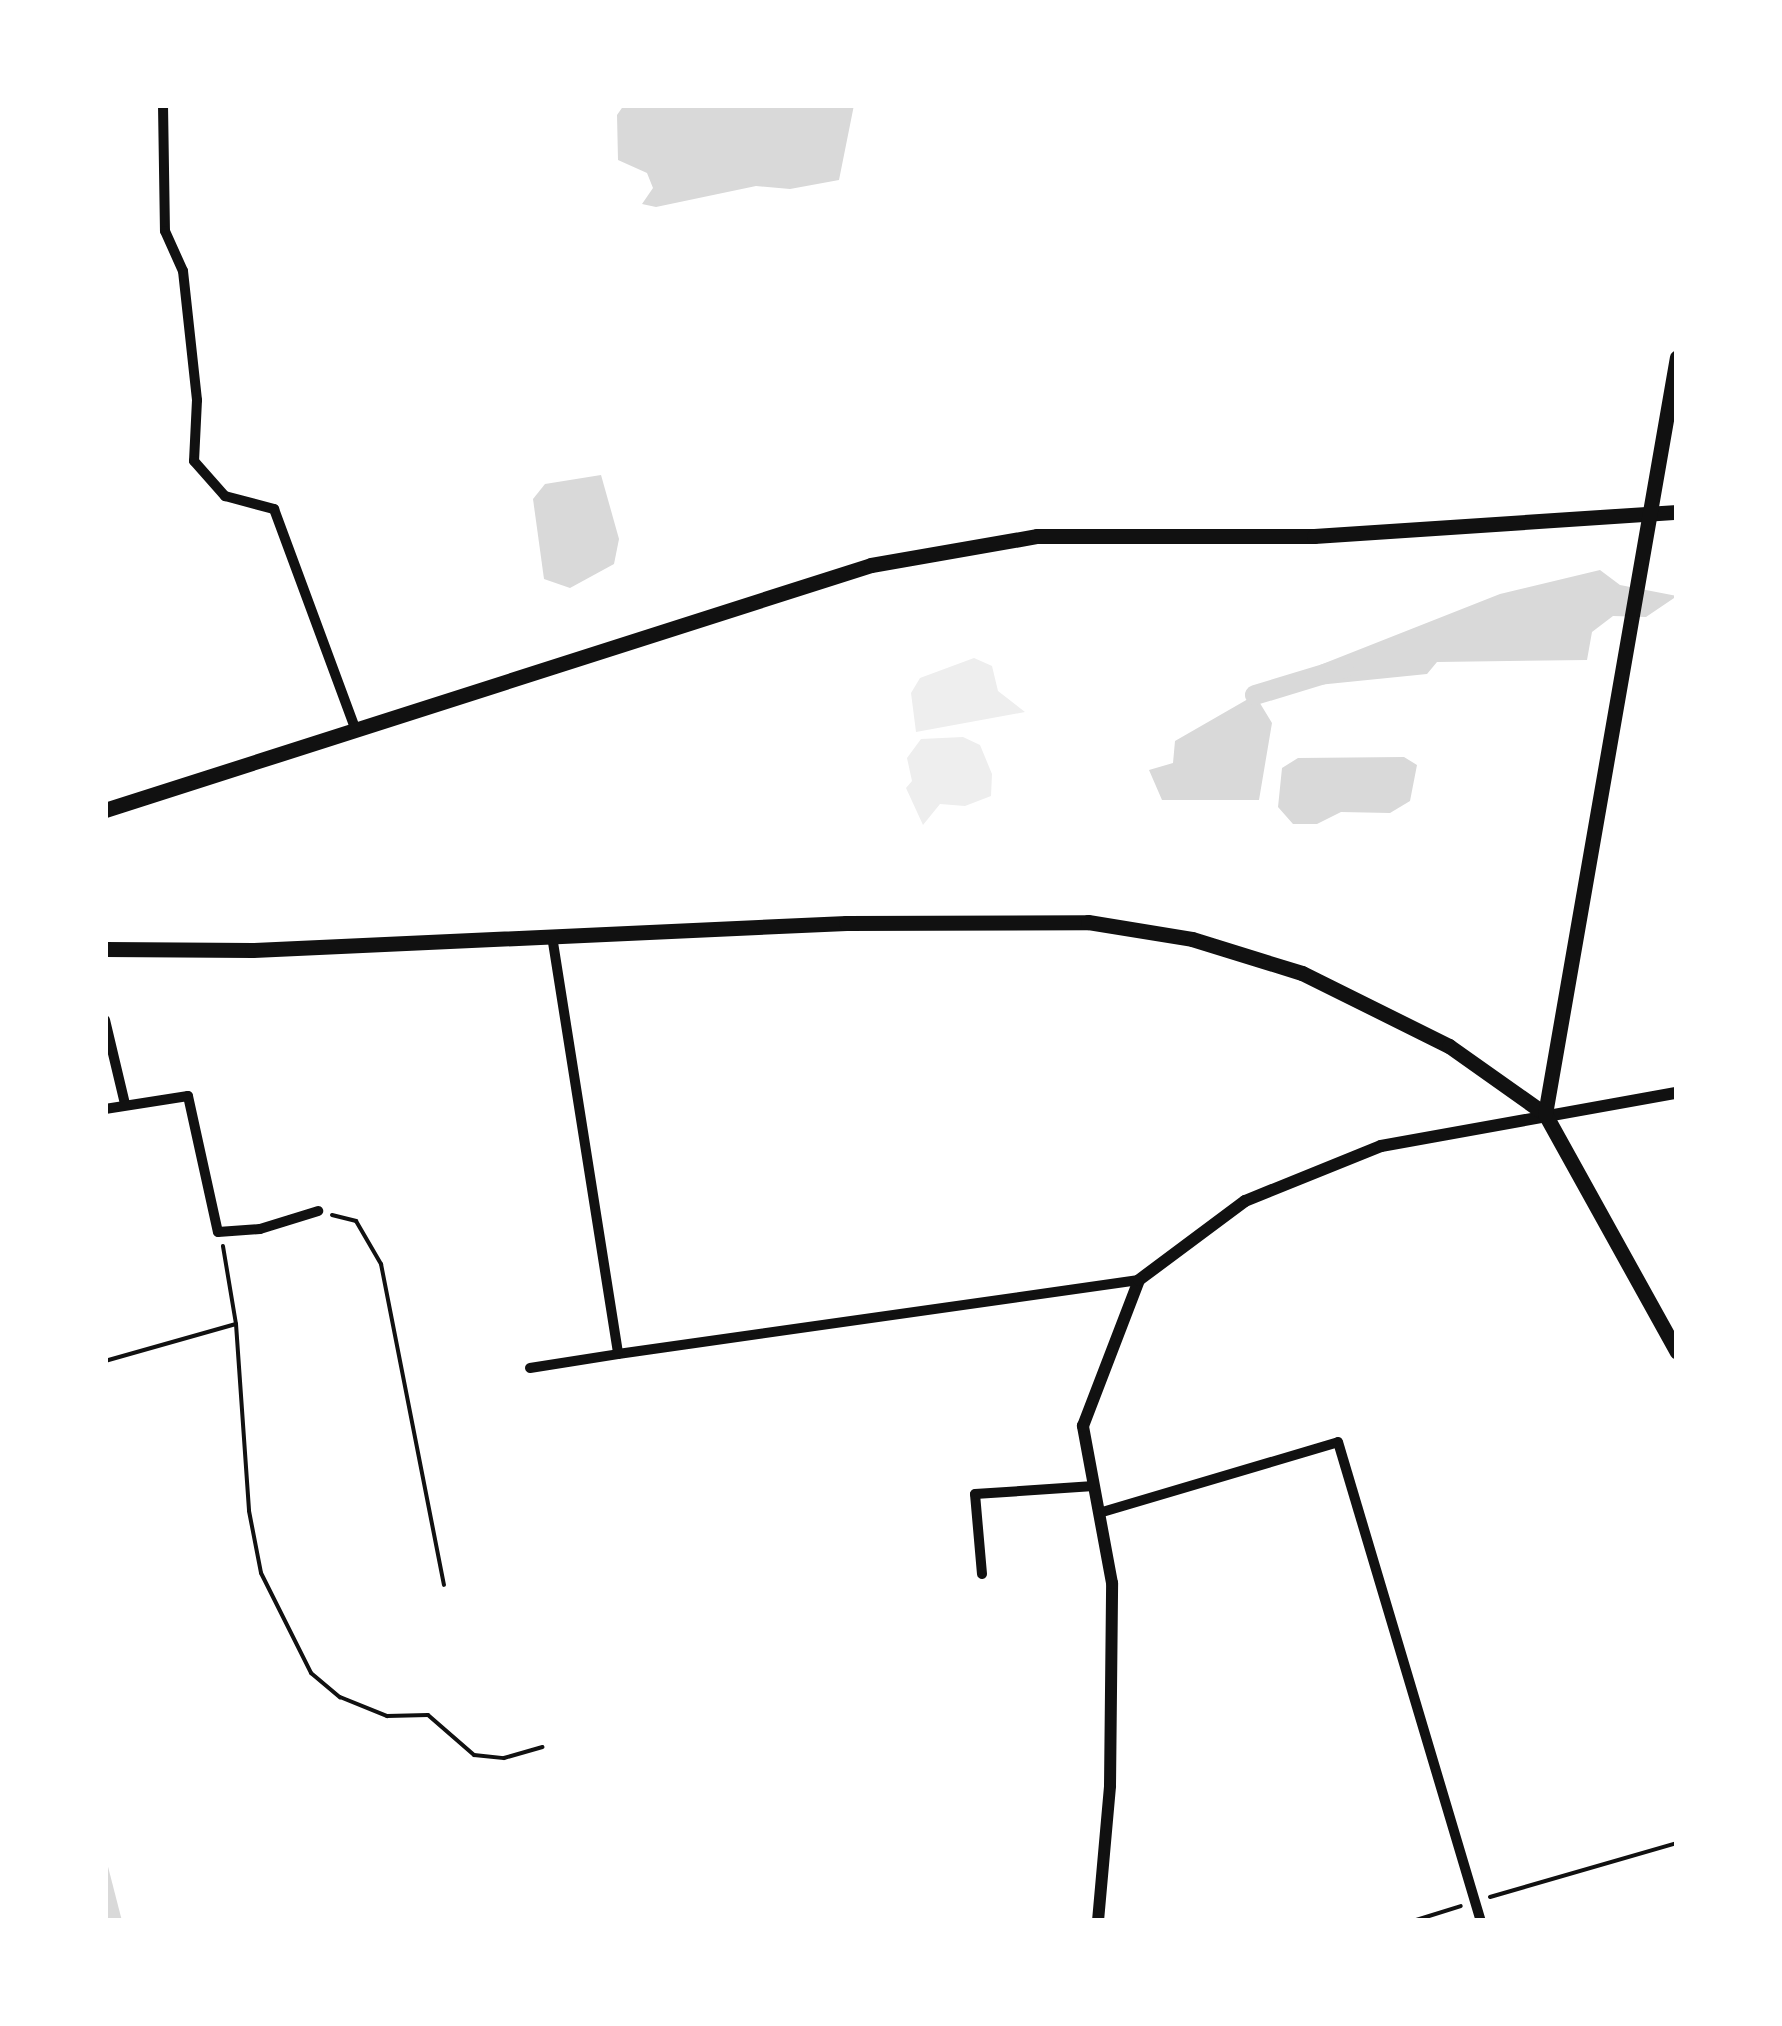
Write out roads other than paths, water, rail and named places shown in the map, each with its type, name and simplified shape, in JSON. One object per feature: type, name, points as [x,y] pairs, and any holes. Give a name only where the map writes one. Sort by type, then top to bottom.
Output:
[{"type":"main road","points":[[1545,1114],[1677,358]]},
{"type":"main road","points":[[105,810],[871,564],[1036,536],[1314,536],[1651,517],[1677,512]]},
{"type":"main road","points":[[105,949],[252,950],[846,923],[1088,922],[1192,939],[1302,974],[1416,1030],[1545,1114],[1677,1352]]},
{"type":"street","points":[[163,105],[166,231],[182,271],[196,381],[194,460],[226,496],[274,509],[355,728]]},
{"type":"street","points":[[552,936],[618,1354]]},
{"type":"street","points":[[105,1020],[124,1104]]},
{"type":"street","points":[[530,1368],[1139,1280],[1245,1201],[1381,1146],[1677,1093]]},
{"type":"street","points":[[105,1109],[188,1096],[218,1232],[260,1228],[318,1211]]},
{"type":"street","points":[[1098,1921],[1110,1786],[1112,1602],[1083,1426],[1139,1280]]},
{"type":"street","points":[[1099,1512],[1338,1442],[1481,1921]]},
{"type":"street","points":[[982,1574],[975,1494],[1094,1486]]},
{"type":"waterway","points":[[1255,695],[1344,668]]}]
